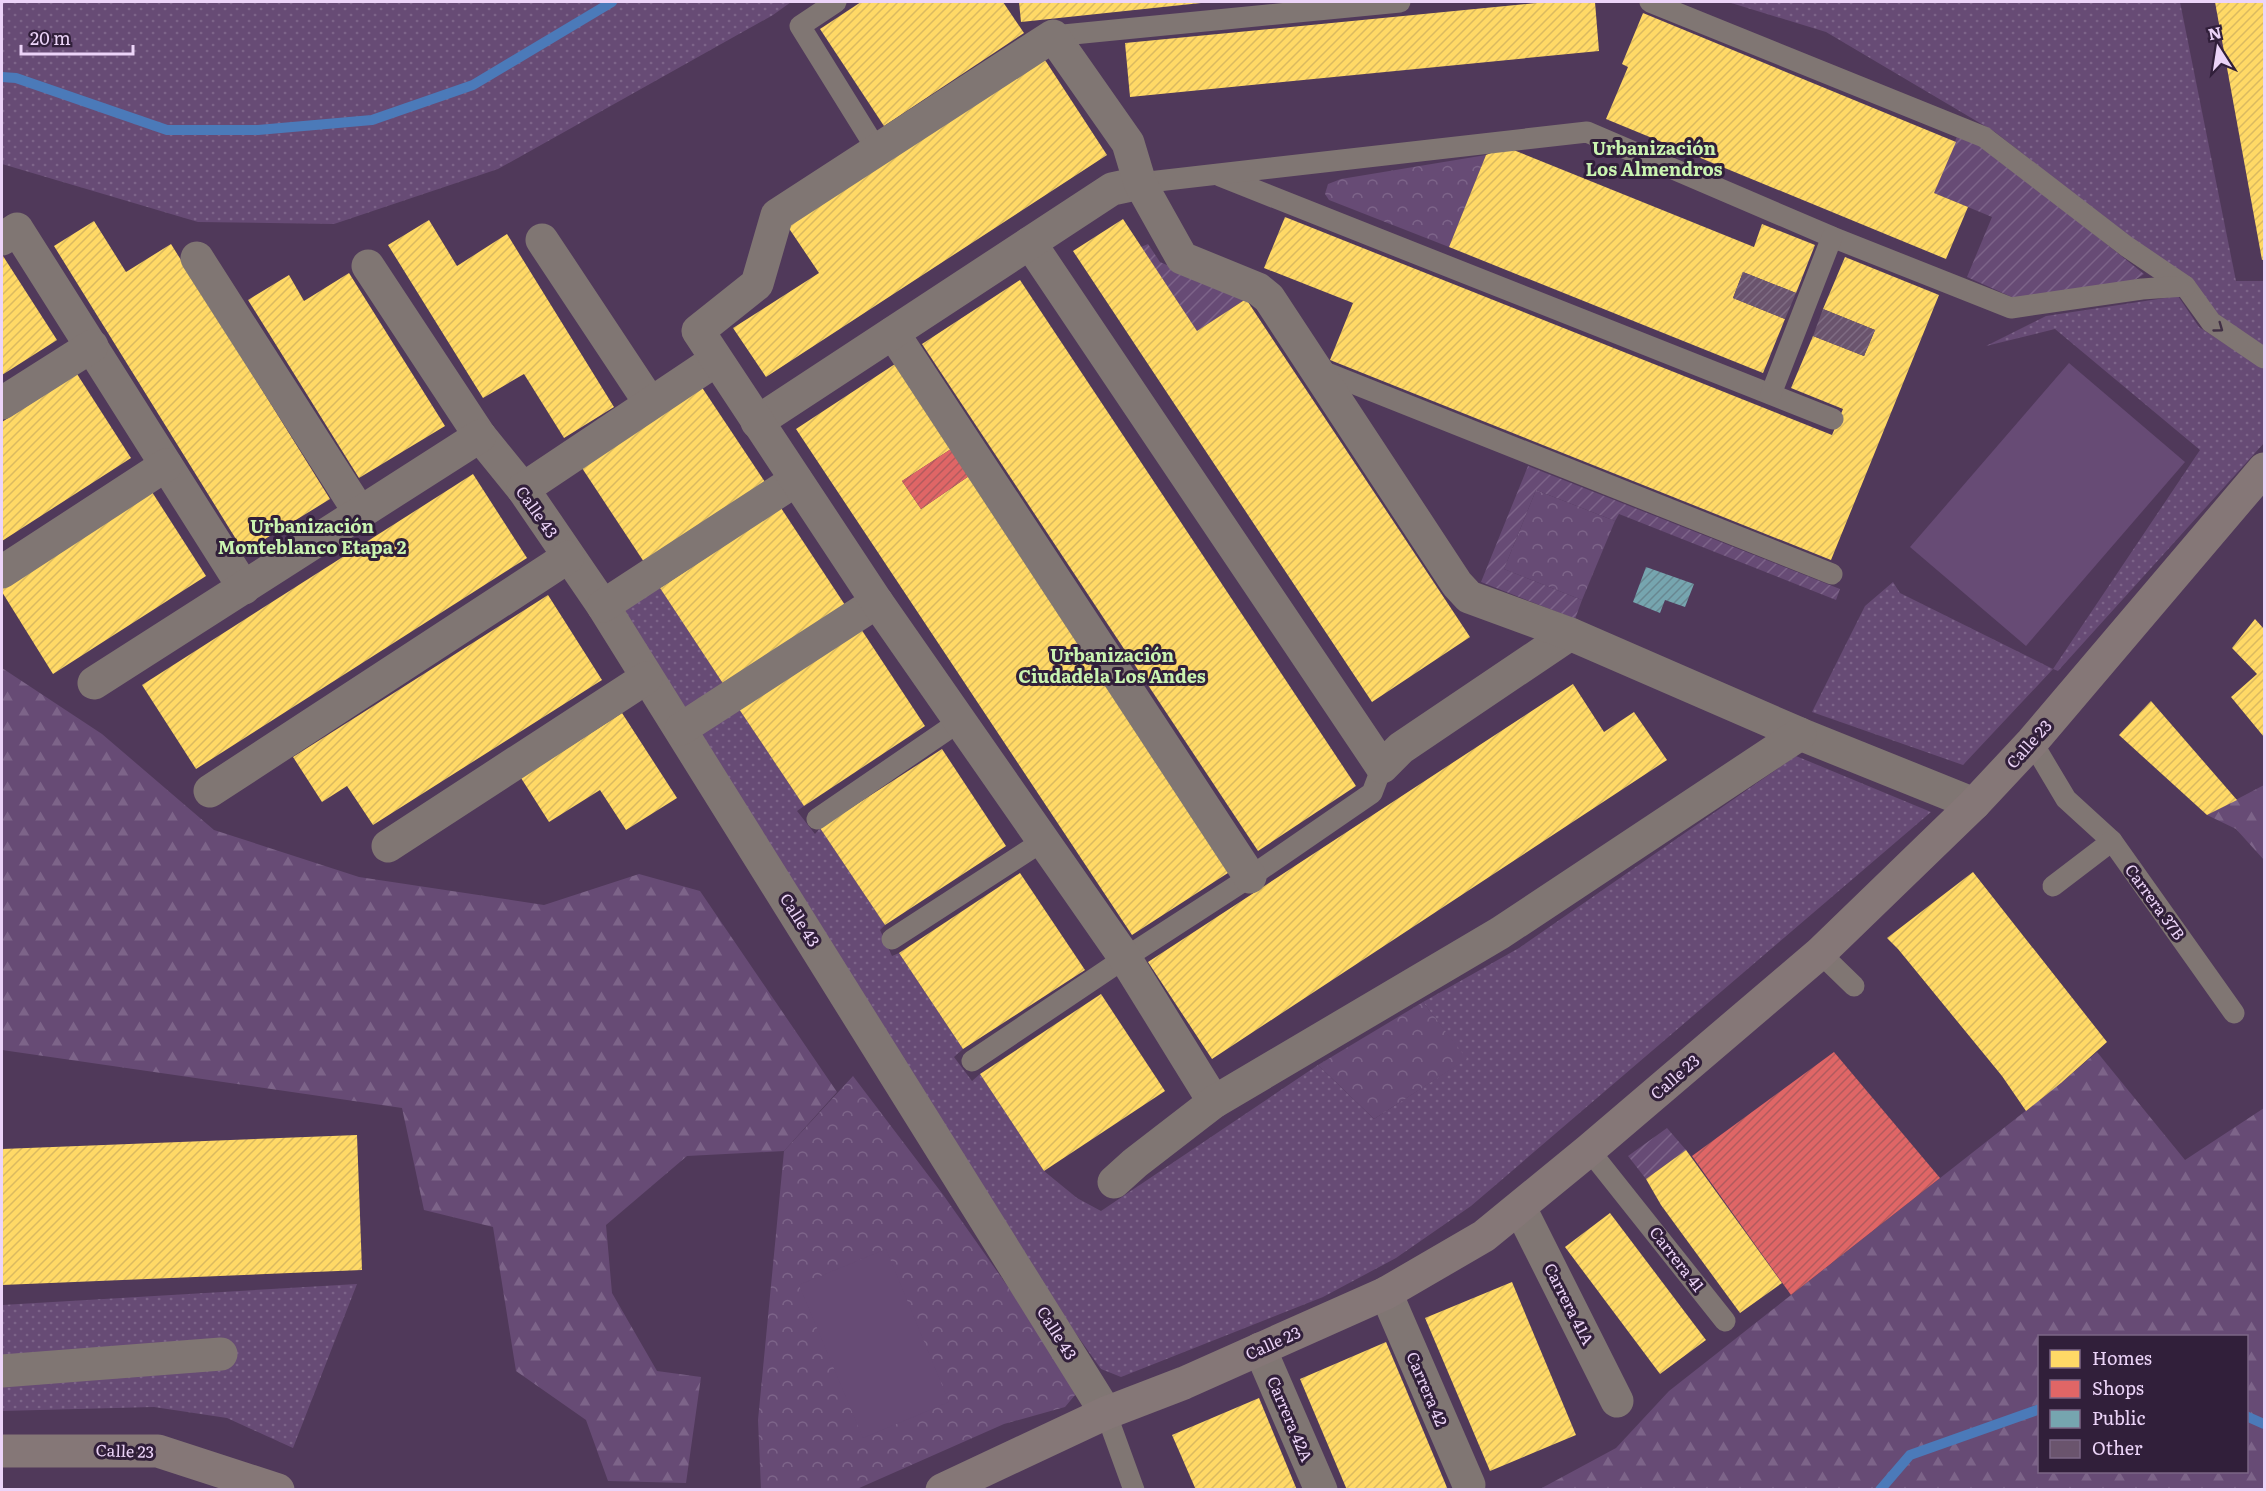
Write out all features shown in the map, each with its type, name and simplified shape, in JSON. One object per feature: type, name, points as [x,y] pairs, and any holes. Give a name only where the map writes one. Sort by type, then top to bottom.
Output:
[{"type":"main road","name":"Calle 23","points":[[942,1490],[1106,1413],[1184,1383],[1386,1293],[1484,1236],[1589,1150],[1820,953],[1974,804],[2032,742],[2264,470]]},
{"type":"main road","name":"Calle 23","points":[[2,1451],[158,1451],[278,1490]]},
{"type":"street","points":[[1214,1102],[1125,958],[877,602],[698,331],[757,284],[777,215],[1053,36],[1128,143],[1140,183],[1182,258],[1258,289],[1269,298],[1456,585],[1469,597],[1570,634],[1800,734],[1974,804]]},
{"type":"street","points":[[758,422],[1113,189],[1140,183]]},
{"type":"street","points":[[2,238],[17,229],[244,588]]},
{"type":"street","points":[[542,240],[650,403]]},
{"type":"street","points":[[1030,243],[1382,767],[1401,748],[1570,634]]},
{"type":"street","points":[[197,258],[360,513]]},
{"type":"street","name":"Calle 43","points":[[368,266],[480,436],[523,489],[603,606],[1106,1413]]},
{"type":"street","points":[[893,333],[1250,877]]},
{"type":"street","points":[[2,404],[92,346]]},
{"type":"street","points":[[523,489],[716,360]]},
{"type":"street","points":[[94,683],[480,436]]},
{"type":"street","points":[[2,572],[166,465]]},
{"type":"street","points":[[603,606],[796,480]]},
{"type":"street","points":[[210,791],[568,557]]},
{"type":"street","points":[[681,729],[877,602]]},
{"type":"street","points":[[388,846],[646,678]]},
{"type":"street","points":[[1114,1182],[1214,1102],[1500,933],[1800,734]]},
{"type":"street","name":"Carrera 41A","points":[[1520,1208],[1617,1401]]},
{"type":"street","name":"Carrera 42","points":[[1386,1293],[1469,1485]]},
{"type":"street","name":"Carrera 42A","points":[[1260,1349],[1321,1490]]},
{"type":"street","points":[[2,1371],[221,1354]]},
{"type":"lane","points":[[836,2],[800,26],[877,150]]},
{"type":"lane","points":[[1053,36],[1400,2]]},
{"type":"lane","points":[[1650,2],[1984,137],[2126,246],[2185,286],[2211,322],[2265,358]]},
{"type":"lane","points":[[1140,183],[1587,132],[1832,237],[2012,308],[2142,289],[2185,286]]},
{"type":"lane","points":[[1215,175],[1833,419]]},
{"type":"lane","points":[[1771,394],[1832,237]]},
{"type":"lane","points":[[1316,368],[1832,574]]},
{"type":"lane","points":[[817,819],[960,721]]},
{"type":"lane","name":"Carrera 37B","points":[[2032,742],[2066,799],[2112,841],[2234,1013]]},
{"type":"lane","points":[[972,1061],[1250,877],[1372,793],[1382,767]]},
{"type":"lane","points":[[892,939],[1043,841]]},
{"type":"lane","points":[[2053,886],[2112,841]]},
{"type":"lane","points":[[1820,953],[1854,986]]},
{"type":"lane","name":"Carrera 41","points":[[1589,1150],[1629,1197],[1725,1322]]},
{"type":"lane","points":[[1106,1413],[1134,1490]]},
{"type":"green space","points":[[2,2],[791,2],[773,15],[498,169],[334,224],[198,222],[2,164]]},
{"type":"green space","points":[[1728,2],[2180,2],[2236,281],[2264,281],[2264,348],[2248,339],[2188,289],[2164,265],[1995,132],[1826,32]]},
{"type":"green space","points":[[1958,134],[1982,145],[2144,274],[2129,284],[2014,298],[1967,277],[1992,217],[1934,193]]},
{"type":"green space","points":[[1486,155],[1449,247],[1329,200],[1325,194],[1328,184],[1341,179]]},
{"type":"green space","points":[[1148,244],[1160,262],[1246,299],[1197,331],[1141,247]]},
{"type":"green space","points":[[2178,296],[2199,327],[2264,369],[2264,443],[2058,671],[2053,669],[2200,450],[2055,329],[1986,346],[2046,316]]},
{"type":"green space","points":[[2069,363],[2185,462],[2026,646],[1910,547]]},
{"type":"green space","points":[[1528,466],[1840,589],[1836,600],[1619,514],[1615,521],[1536,490],[1504,569],[1582,600],[1575,619],[1481,582]]},
{"type":"green space","points":[[1536,490],[1615,521],[1582,600],[1504,569]]},
{"type":"green space","points":[[1893,582],[1900,593],[2053,669],[1963,765],[1812,712],[1865,606]]},
{"type":"green space","points":[[660,588],[724,685],[689,709],[681,707],[625,618],[624,608]]},
{"type":"green space","points":[[2,668],[102,734],[214,830],[359,877],[544,905],[639,874],[700,891],[837,1092],[784,1151],[687,1156],[606,1225],[612,1293],[657,1371],[701,1377],[686,1483],[608,1481],[586,1420],[516,1371],[493,1227],[424,1210],[402,1108],[2,1050]]},
{"type":"green space","points":[[739,709],[804,806],[797,811],[815,834],[820,828],[885,925],[880,930],[892,956],[899,953],[963,1049],[954,1057],[972,1081],[980,1074],[1044,1171],[1077,1198],[1101,1211],[1318,1065],[1374,1119],[1466,1059],[1423,1002],[1519,948],[1796,756],[1931,812],[1471,1206],[1396,1258],[1323,1297],[1121,1377],[1101,1369],[1069,1324],[699,732]]},
{"type":"green space","points":[[2264,785],[2264,860],[2236,829],[2207,815]]},
{"type":"green space","points":[[1423,1002],[1467,1059],[1374,1119],[1318,1065]]},
{"type":"green space","points":[[2097,1052],[2185,1160],[2264,1108],[2264,1489],[1540,1489],[1616,1448],[1669,1391],[2061,1083]]},
{"type":"green space","points":[[853,1076],[944,1196],[1080,1389],[1065,1407],[1004,1424],[857,1489],[761,1490],[758,1420],[784,1151]]},
{"type":"green space","points":[[1667,1128],[1686,1150],[1646,1179],[1628,1156]]},
{"type":"green space","points":[[886,1249],[949,1402],[863,1438],[799,1285]]},
{"type":"green space","points":[[357,1284],[293,1448],[227,1418],[154,1407],[2,1411],[2,1305]]},
{"type":"building: Homes","points":[[861,2],[1003,2],[1024,33],[884,126],[820,29]]},
{"type":"building: Homes","points":[[1019,2],[1201,2],[1201,3],[1021,22]]},
{"type":"building: Homes","points":[[1547,2],[1595,2],[1599,51],[1130,97],[1125,43]]},
{"type":"building: Homes","points":[[2215,2],[2264,2],[2264,259],[2262,260]]},
{"type":"building: Homes","points":[[1643,13],[1956,142],[1934,193],[1968,207],[1946,259],[1606,119],[1628,67],[1622,64]]},
{"type":"building: Homes","points":[[1043,57],[1107,155],[766,377],[733,328],[819,273],[786,224]]},
{"type":"building: Homes","points":[[1506,147],[1754,247],[1762,224],[1815,245],[1796,293],[1743,272],[1733,298],[1785,319],[1763,373],[1449,247],[1486,155]]},
{"type":"building: Homes","points":[[1285,217],[1832,435],[1843,409],[1791,388],[1813,336],[1864,356],[1875,330],[1823,309],[1845,257],[1939,295],[1831,560],[1330,360],[1353,303],[1264,268]]},
{"type":"building: Homes","points":[[1123,219],[1197,331],[1246,299],[1470,637],[1372,702],[1073,251]]},
{"type":"building: Homes","points":[[429,220],[457,266],[507,234],[614,407],[564,438],[524,374],[483,398],[388,245]]},
{"type":"building: Homes","points":[[94,221],[126,272],[171,244],[330,499],[244,552],[54,246]]},
{"type":"building: Homes","points":[[2,257],[57,340],[2,375]]},
{"type":"building: Homes","points":[[349,273],[445,426],[359,478],[248,300],[289,275],[304,301]]},
{"type":"building: Homes","points":[[1020,280],[1356,786],[1258,851],[922,344]]},
{"type":"building: Homes","points":[[895,364],[951,449],[902,481],[921,509],[969,476],[1231,871],[1132,935],[796,429]]},
{"type":"building: Homes","points":[[77,374],[131,458],[2,541],[2,422]]},
{"type":"building: Homes","points":[[701,386],[765,482],[644,562],[580,465]]},
{"type":"building: Homes","points":[[473,474],[527,558],[196,769],[142,685]]},
{"type":"building: Homes","points":[[152,492],[206,576],[53,674],[2,592],[2,588]]},
{"type":"building: Homes","points":[[781,508],[845,605],[724,685],[660,588]]},
{"type":"building: Homes","points":[[548,595],[602,680],[373,825],[347,786],[322,802],[293,757]]},
{"type":"building: Homes","points":[[2255,619],[2264,629],[2264,737],[2231,697],[2257,674],[2232,648]]},
{"type":"building: Homes","points":[[861,629],[925,726],[804,806],[739,709]]},
{"type":"building: Homes","points":[[1573,684],[1604,732],[1634,712],[1667,760],[1212,1059],[1148,962]]},
{"type":"building: Homes","points":[[2151,701],[2237,800],[2207,815],[2119,735]]},
{"type":"building: Homes","points":[[622,713],[677,798],[626,830],[600,790],[549,822],[521,778]]},
{"type":"building: Homes","points":[[942,749],[1006,846],[885,925],[820,828]]},
{"type":"building: Homes","points":[[1973,872],[2107,1042],[2026,1111],[2002,1076],[1887,938]]},
{"type":"building: Homes","points":[[1020,873],[1085,970],[963,1049],[899,953]]},
{"type":"building: Homes","points":[[1101,994],[1165,1091],[1044,1171],[980,1074]]},
{"type":"building: Homes","points":[[357,1135],[362,1270],[2,1285],[2,1149]]},
{"type":"building: Homes","points":[[1686,1150],[1782,1283],[1740,1313],[1661,1205],[1646,1179]]},
{"type":"building: Homes","points":[[1610,1213],[1706,1340],[1660,1374],[1565,1247]]},
{"type":"building: Homes","points":[[1512,1282],[1576,1435],[1490,1471],[1425,1318]]},
{"type":"building: Homes","points":[[1386,1342],[1448,1490],[1347,1490],[1300,1379]]},
{"type":"building: Homes","points":[[1259,1398],[1297,1490],[1196,1490],[1172,1435]]},
{"type":"building: Shops","points":[[951,449],[969,476],[921,509],[902,481]]},
{"type":"building: Shops","points":[[1834,1052],[1940,1178],[1791,1295],[1692,1156]]},
{"type":"building: Public","points":[[1646,567],[1694,584],[1685,607],[1665,600],[1660,613],[1633,602]]},
{"type":"building: Other","points":[[1743,272],[1796,293],[1785,319],[1733,298]]},
{"type":"building: Other","points":[[1823,309],[1875,330],[1864,356],[1813,336]]},
{"type":"waterway","points":[[2,77],[16,78],[167,130],[258,130],[372,120],[473,85],[612,2]]},
{"type":"waterway","points":[[1880,1490],[1910,1455],[2038,1410]]},
{"type":"waterway","points":[[2248,1417],[2264,1424]]},
{"type":"district","name":"Urbanización Los Almendros","points":[[1654,159]]},
{"type":"district","name":"Urbanización Monteblanco Etapa 2","points":[[312,537]]},
{"type":"district","name":"Urbanización Ciudadela Los Andes","points":[[1112,666]]}]
